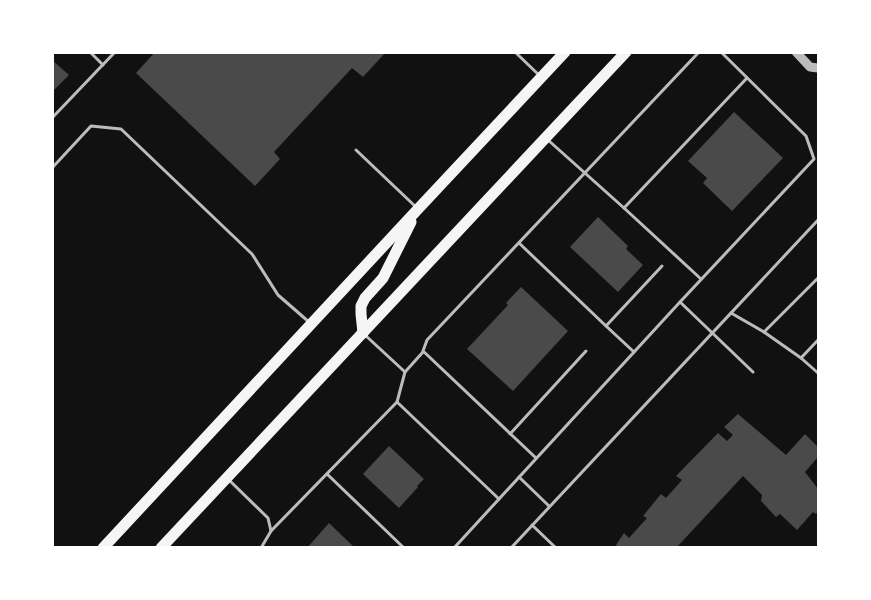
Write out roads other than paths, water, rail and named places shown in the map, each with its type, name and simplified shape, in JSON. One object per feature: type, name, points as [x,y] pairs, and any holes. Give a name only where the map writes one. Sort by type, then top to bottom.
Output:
[{"type":"main road","points":[[103,548],[565,52]]},
{"type":"main road","points":[[161,548],[626,52]]},
{"type":"main road","points":[[363,332],[361,306],[364,298],[383,278],[418,209]]},
{"type":"street","points":[[796,52],[810,67],[818,68]]},
{"type":"lane","points":[[90,52],[103,65]]},
{"type":"lane","points":[[52,118],[115,52]]},
{"type":"lane","points":[[515,52],[542,77]]},
{"type":"lane","points":[[261,548],[271,531],[397,402],[405,372],[423,352],[427,340],[699,52]]},
{"type":"lane","points":[[454,548],[814,159],[806,136],[721,52]]},
{"type":"lane","points":[[624,208],[747,78]]},
{"type":"lane","points":[[52,168],[91,126],[121,129],[252,254],[278,295],[311,324]]},
{"type":"lane","points":[[546,138],[701,279]]},
{"type":"lane","points":[[356,150],[418,209]]},
{"type":"lane","points":[[511,548],[818,220]]},
{"type":"lane","points":[[519,243],[634,352]]},
{"type":"lane","points":[[606,326],[662,266]]},
{"type":"lane","points":[[764,332],[818,278]]},
{"type":"lane","points":[[680,302],[753,372]]},
{"type":"lane","points":[[731,313],[764,332],[801,358],[818,373]]},
{"type":"lane","points":[[363,332],[405,372]]},
{"type":"lane","points":[[801,358],[818,340]]},
{"type":"lane","points":[[510,434],[586,351]]},
{"type":"lane","points":[[423,352],[536,458]]},
{"type":"lane","points":[[397,402],[499,499]]},
{"type":"lane","points":[[327,474],[404,548]]},
{"type":"lane","points":[[519,477],[550,506]]},
{"type":"lane","points":[[226,478],[268,518],[271,531]]},
{"type":"lane","points":[[532,525],[556,548]]}]
